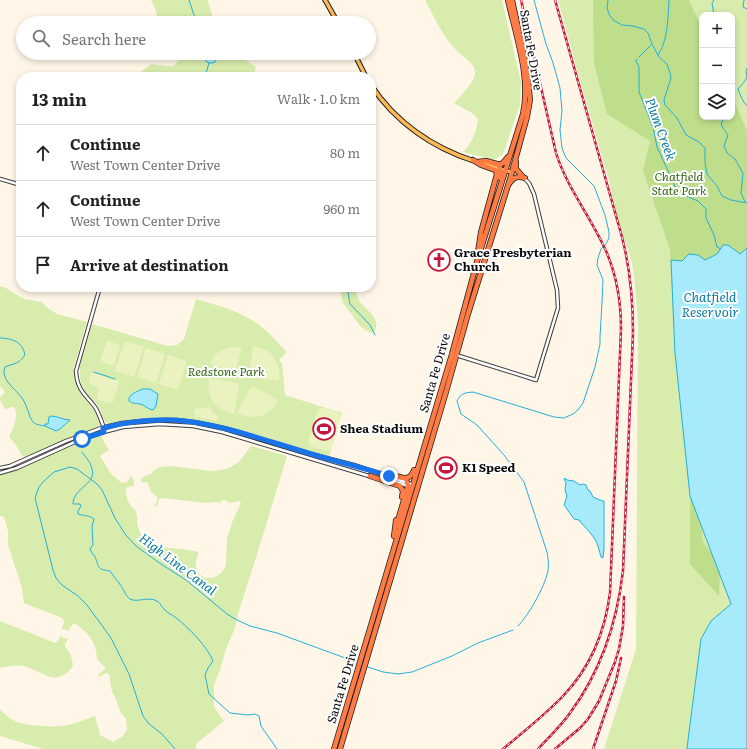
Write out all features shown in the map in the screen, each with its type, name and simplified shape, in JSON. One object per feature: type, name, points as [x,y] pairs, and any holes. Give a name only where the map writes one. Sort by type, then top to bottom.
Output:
[{"type":"highway","name":"Santa Fe Drive","points":[[334,749],[399,528],[399,517],[429,429],[455,342],[503,169],[511,152],[523,114],[526,92],[521,56],[508,0]]},
{"type":"highway","name":"Santa Fe Drive","points":[[340,749],[418,488],[466,320],[517,153],[528,111],[530,93],[524,55],[512,0]]},
{"type":"highway","points":[[475,161],[486,161],[501,164],[511,152]]},
{"type":"highway","points":[[517,153],[516,167],[518,172],[524,178]]},
{"type":"highway","points":[[475,161],[495,170],[497,174],[481,232],[478,258]]},
{"type":"highway","points":[[506,189],[511,180],[519,177],[524,178]]},
{"type":"highway","points":[[466,320],[467,308],[486,248],[484,238]]},
{"type":"highway","points":[[434,433],[439,402],[456,345],[455,342]]},
{"type":"highway","points":[[389,476],[404,479],[411,476],[423,438],[429,429]]},
{"type":"highway","points":[[370,476],[402,488],[402,495],[396,518],[394,544]]},
{"type":"highway","points":[[375,632],[381,602],[400,538],[399,528]]},
{"type":"highway","points":[[340,728],[340,737],[342,740]]},
{"type":"main road","points":[[325,0],[334,16]]},
{"type":"main road","points":[[358,60],[364,72]]},
{"type":"main road","points":[[376,91],[403,122],[415,132],[444,149],[463,157],[511,172]]},
{"type":"street","points":[[456,355],[536,380],[558,308],[557,290],[534,194],[529,183],[524,178],[511,172]]},
{"type":"street","points":[[0,179],[16,184]]},
{"type":"street","points":[[98,292],[76,371],[78,384],[81,391],[96,408],[100,416],[104,432]]},
{"type":"street","points":[[0,468],[10,466],[79,436],[103,428],[122,423],[177,420],[224,428],[389,476],[418,488]]},
{"type":"street","points":[[0,473],[17,468],[77,441],[104,432],[124,427],[176,424],[222,432],[370,476],[410,485]]},
{"type":"green space","points":[[151,0],[207,0],[212,16],[157,16]]},
{"type":"green space","points":[[425,0],[502,0],[521,82],[520,105],[503,154],[494,160],[463,152],[474,137],[478,119],[472,113],[454,103],[470,84],[475,70],[472,64],[458,52],[448,40]]},
{"type":"green space","name":"Chatfield State Park","points":[[558,0],[747,0],[747,749],[604,749],[636,649],[638,324],[632,263],[626,243],[617,224],[610,184]]},
{"type":"green space","points":[[593,0],[689,0],[699,22],[699,120],[735,120],[735,104],[747,131],[747,435],[700,504],[703,542],[716,559],[720,570],[719,596],[690,564],[690,496],[675,353],[670,249],[643,171],[650,141],[607,114],[594,63]]},
{"type":"green space","points":[[179,60],[246,60],[256,67],[254,72],[141,72],[151,64],[174,66]]},
{"type":"green space","points":[[0,286],[25,299],[42,302],[46,307],[57,314],[87,322],[74,367],[74,377],[78,389],[92,407],[100,424],[98,427],[25,457],[22,456],[16,445],[9,437],[15,419],[15,408],[5,409],[0,400],[4,390],[0,387]]},
{"type":"green space","points":[[341,292],[356,292],[363,306],[375,319],[376,328],[374,333],[366,330],[357,322],[343,303]]},
{"type":"green space","name":"Redstone Park","points":[[196,299],[226,308],[255,322],[272,336],[287,352],[279,360],[282,363],[285,395],[342,413],[329,457],[228,427],[184,419],[146,419],[108,425],[106,423],[98,406],[84,390],[81,382],[80,366],[92,324],[168,346],[177,345],[184,339]]},
{"type":"green space","points":[[107,341],[120,345],[114,366],[100,362]]},
{"type":"green space","points":[[125,341],[144,347],[134,377],[115,371]]},
{"type":"green space","points":[[253,346],[266,350],[277,362],[280,374],[279,381],[250,377]]},
{"type":"green space","points":[[233,347],[242,348],[235,371],[233,372],[210,364],[211,360],[216,354]]},
{"type":"green space","points":[[146,348],[165,354],[156,383],[137,377]]},
{"type":"green space","points":[[168,355],[187,361],[178,390],[159,384]]},
{"type":"green space","points":[[93,373],[118,381],[119,383],[113,402],[111,403],[98,400],[98,387],[89,383],[91,374]]},
{"type":"green space","points":[[209,378],[239,384],[234,414],[227,412],[213,402],[209,392]]},
{"type":"green space","points":[[253,386],[278,400],[270,411],[260,416],[255,417],[237,413],[251,387]]},
{"type":"green space","points":[[208,407],[211,408],[212,412],[218,416],[216,421],[195,417],[194,409],[206,409]]},
{"type":"green space","name":"Shea Stadium","points":[[320,408],[339,413],[341,417],[331,450],[327,451],[310,446],[308,442]]},
{"type":"green space","points":[[101,435],[109,450],[100,456],[111,474],[122,483],[127,482],[131,476],[134,480],[134,486],[127,487],[126,493],[130,505],[136,512],[138,528],[144,537],[157,545],[198,552],[196,567],[198,572],[206,578],[215,577],[220,574],[226,565],[227,538],[241,503],[239,501],[229,503],[226,500],[222,500],[220,503],[206,503],[161,498],[159,499],[157,507],[155,506],[158,498],[151,492],[147,482],[141,482],[142,477],[151,474],[154,470],[161,467],[170,466],[212,471],[227,469],[239,462],[251,446],[287,456],[235,628],[214,685],[214,707],[224,721],[196,744],[196,749],[43,749],[0,736],[0,709],[15,721],[41,726],[68,725],[95,716],[100,735],[113,742],[122,737],[127,730],[126,719],[121,713],[112,692],[109,674],[106,673],[99,677],[98,675],[106,668],[97,659],[95,647],[91,638],[76,624],[73,624],[68,631],[61,629],[64,623],[62,618],[24,603],[22,588],[8,545],[8,531],[4,517],[0,516],[0,475]]},
{"type":"green space","points":[[0,621],[55,643],[61,635],[63,638],[68,639],[65,647],[69,651],[73,666],[60,677],[54,678],[23,666],[1,668]]},
{"type":"water","points":[[205,60],[215,60],[215,62],[208,63]]},
{"type":"water","name":"Chatfield Reservoir","points":[[723,245],[728,245],[740,254],[747,248],[747,749],[687,749],[701,639],[711,621],[731,604],[690,496],[675,353],[671,260],[682,261],[689,254],[698,255],[705,260],[717,254]]},
{"type":"water","points":[[142,389],[150,389],[158,394],[156,406],[153,410],[129,401],[131,395]]},
{"type":"water","points":[[51,416],[70,420],[56,431],[45,426],[45,424],[48,424],[49,417]]},
{"type":"water","points":[[565,478],[580,485],[586,485],[593,497],[604,501],[603,558],[601,557],[592,535],[579,520],[574,519],[564,505],[567,496],[565,490]]},
{"type":"waterway","points":[[189,0],[194,16]]},
{"type":"waterway","name":"High Line Canal","points":[[518,626],[532,608],[544,584],[548,568],[547,552],[524,482],[504,455],[477,425],[461,414],[457,401],[463,394],[473,392],[554,417],[564,418],[578,410],[583,403],[595,367],[600,344],[603,280],[597,265],[601,249],[609,238],[605,215],[594,186],[566,158],[562,148],[560,130],[562,111],[560,88],[534,0]]},
{"type":"waterway","name":"Plum Creek","points":[[608,0],[607,8],[613,20],[622,25],[644,29],[648,33],[659,57],[667,64],[671,78],[664,100],[665,105],[677,118],[686,135],[699,142],[705,148],[707,174],[717,186],[722,196],[731,200],[747,203]]},
{"type":"waterway","name":"Plum Creek","points":[[658,55],[666,36],[669,0]]},
{"type":"waterway","name":"Plum Creek","points":[[714,0],[712,3],[714,12]]},
{"type":"waterway","name":"Plum Creek","points":[[744,0],[743,7],[747,9]]},
{"type":"waterway","name":"Plum Creek","points":[[639,57],[651,45]]},
{"type":"waterway","name":"Plum Creek","points":[[637,59],[636,61],[639,67],[639,92],[653,127],[657,147],[677,192],[698,201],[706,209],[706,218],[714,235],[717,247],[721,249]]},
{"type":"waterway","points":[[206,72],[209,63]]},
{"type":"waterway","name":"Plum Creek","points":[[747,68],[747,77]]},
{"type":"waterway","name":"Plum Creek","points":[[747,77],[738,89],[747,106]]},
{"type":"waterway","name":"Plum Creek","points":[[723,120],[721,125],[728,135],[724,146],[727,153],[735,159],[743,173],[741,193],[745,202]]},
{"type":"waterway","points":[[348,292],[350,304],[370,325],[375,335]]},
{"type":"waterway","points":[[0,338],[13,340],[22,347],[25,355],[20,361],[5,367],[5,376],[9,384],[22,398],[33,422],[45,426]]},
{"type":"waterway","points":[[94,372],[115,379]]},
{"type":"waterway","points":[[82,452],[90,463],[93,474],[91,479],[77,494],[73,504],[80,504],[81,506],[78,514],[94,519],[92,526],[93,545],[90,549],[100,569],[110,571],[130,599],[150,599],[157,601],[166,611],[191,631],[202,643],[213,661],[205,675],[209,694],[230,713],[248,715],[255,714],[259,716],[261,726],[277,749]]},
{"type":"waterway","name":"High Line Canal","points":[[175,749],[162,734],[149,724],[143,716],[129,674],[111,638],[87,605],[78,596],[62,585],[56,578],[35,498],[39,487],[54,472],[70,467],[77,469],[97,484],[102,490],[115,518],[125,534],[136,546],[186,580],[227,614],[250,626],[277,633],[356,662]]},
{"type":"waterway","name":"High Line Canal","points":[[368,667],[383,672],[398,674],[412,672],[452,656],[478,643],[513,630]]},
{"type":"railway","points":[[503,749],[549,710],[573,685],[589,661],[595,648],[608,607],[610,593],[621,329],[618,289],[610,260],[600,238],[566,178],[556,153],[521,0]]},
{"type":"railway","points":[[538,749],[566,718],[591,680],[606,645],[617,609],[623,571],[633,333],[630,284],[625,249],[555,0]]},
{"type":"railway","points":[[555,749],[580,728],[588,719],[599,701],[619,649],[623,626],[624,597]]},
{"type":"railway","points":[[593,749],[616,681],[621,658]]},
{"type":"place","name":"Grace Presbyterian Church","points":[[439,260]]},
{"type":"place","name":"Shea Stadium","points":[[324,429]]},
{"type":"place","name":"K1 Speed","points":[[446,468]]},
{"type":"route","points":[[82,439],[104,432],[103,428],[122,423],[163,420],[194,422],[224,428],[389,476]]}]
